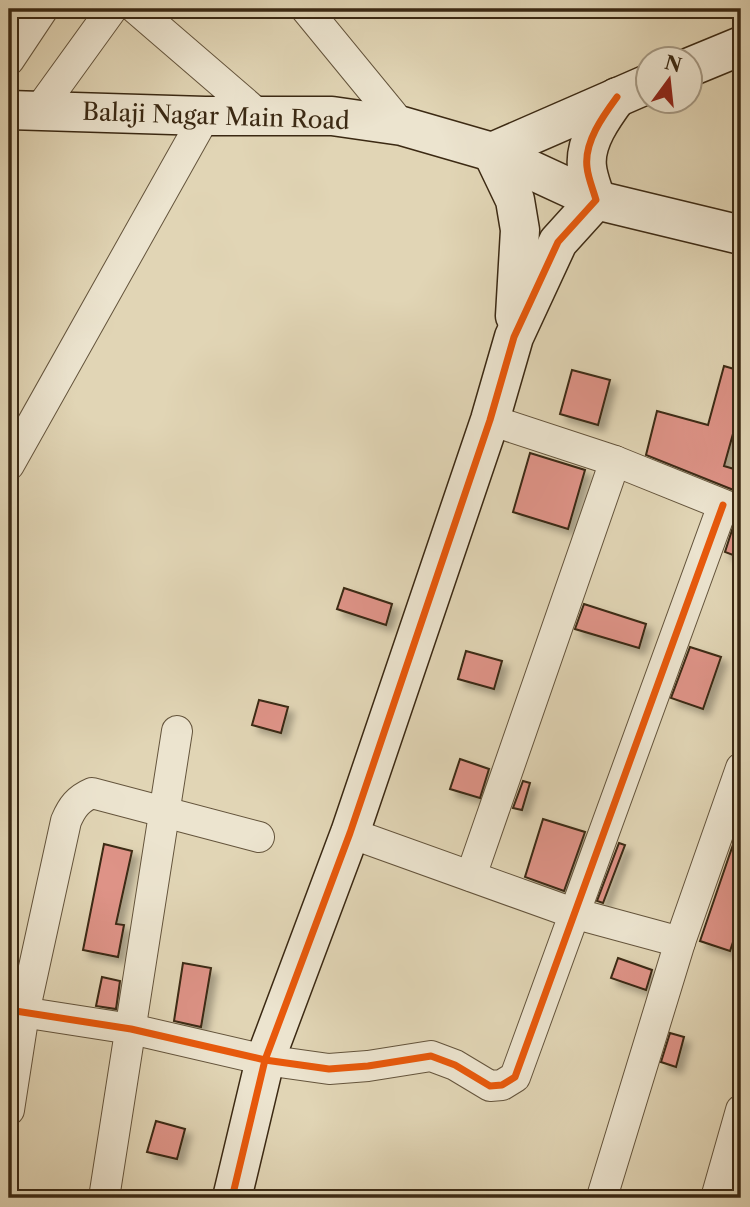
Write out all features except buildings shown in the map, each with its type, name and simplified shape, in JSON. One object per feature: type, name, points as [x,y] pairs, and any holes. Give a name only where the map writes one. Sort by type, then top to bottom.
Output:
[{"type":"street","points":[[9,60],[43,9]]},
{"type":"street","points":[[24,110],[112,9]]},
{"type":"street","points":[[135,9],[259,114]]},
{"type":"street","points":[[306,9],[402,126]]},
{"type":"street","points":[[704,62],[741,46]]},
{"type":"street","points":[[514,337],[520,230],[516,200],[492,152],[633,90]]},
{"type":"street","points":[[232,1198],[265,1060],[350,833],[490,420],[514,337],[558,242],[596,200],[586,165],[601,119],[633,90]]},
{"type":"street","name":"Balaji Nagar Main Road","points":[[24,110],[205,116],[332,116],[402,126],[492,152],[596,200],[741,235]]},
{"type":"street","points":[[9,465],[205,116]]},
{"type":"street","points":[[16,1011],[131,1029],[265,1060],[328,1069],[430,1056],[455,1065],[490,1086],[502,1085],[514,1077],[573,913],[732,509],[615,461],[490,420]]},
{"type":"street","points":[[471,876],[615,461]]},
{"type":"street","points":[[104,1198],[177,731]]},
{"type":"street","points":[[602,1197],[680,942],[741,768]]},
{"type":"street","points":[[9,1110],[16,1011],[72,807],[82,797],[92,793],[259,836]]},
{"type":"street","points":[[350,833],[573,913],[680,942]]},
{"type":"street","points":[[716,1198],[741,1110]]},
{"type":"cycle path","points":[[232,1198],[265,1060],[350,833],[490,420],[514,337],[558,242],[596,200],[588,171],[588,148],[606,112],[617,97]]},
{"type":"cycle path","points":[[9,1010],[131,1029],[265,1060],[329,1069],[431,1056],[455,1065],[490,1086],[502,1085],[515,1077],[723,505]]}]
